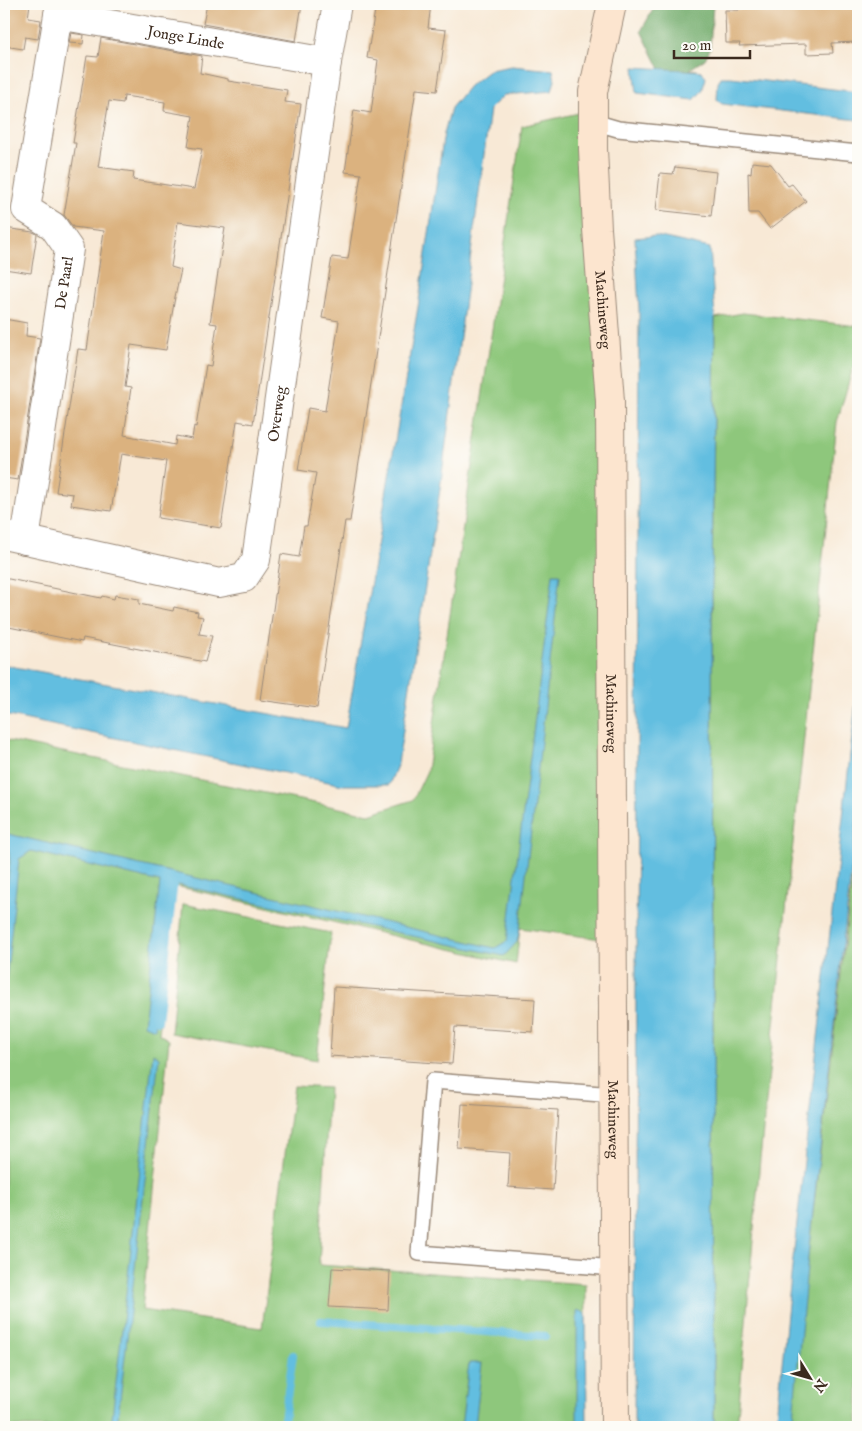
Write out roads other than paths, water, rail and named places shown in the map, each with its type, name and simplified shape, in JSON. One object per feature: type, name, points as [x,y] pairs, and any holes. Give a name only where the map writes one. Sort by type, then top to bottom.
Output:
[{"type":"street","name":"Overweg","points":[[14,538],[219,583],[244,578],[256,560],[327,62],[337,4]]},
{"type":"street","name":"Machineweg","points":[[612,4],[593,92],[597,229],[610,401],[615,1427]]},
{"type":"street","name":"Jonge Linde","points":[[59,9],[327,62]]},
{"type":"street","name":"De Paarl","points":[[14,538],[69,249],[52,226],[26,208],[59,9]]},
{"type":"lane","points":[[594,122],[618,129],[858,153]]},
{"type":"lane","points":[[614,1095],[433,1081],[419,1253],[615,1268]]},
{"type":"water","points":[[512,66],[553,70],[555,80],[552,91],[504,95],[490,109],[440,489],[398,763],[389,785],[343,785],[4,715],[4,665],[346,728],[418,307],[444,133],[451,108],[469,86],[490,70]]},
{"type":"water","points":[[634,67],[702,71],[706,78],[702,91],[694,100],[637,93]]},
{"type":"water","points":[[721,77],[858,92],[858,120],[722,104],[717,100],[718,83]]},
{"type":"water","points":[[656,236],[710,248],[715,318],[712,590],[714,1427],[634,1427],[639,309],[635,238]]},
{"type":"water","points":[[553,574],[560,574],[520,928],[517,942],[504,956],[174,884],[155,1029],[144,1025],[160,882],[31,851],[19,859],[4,1000],[4,913],[10,862],[8,846],[4,845],[4,833],[495,948],[507,941]]},
{"type":"water","points":[[858,684],[858,811],[809,1247],[792,1427],[776,1427],[788,1303]]},
{"type":"water","points":[[153,1053],[159,1057],[117,1427],[111,1427]]},
{"type":"water","points":[[577,1310],[586,1313],[587,1427],[577,1427]]},
{"type":"water","points":[[469,1363],[482,1363],[475,1427],[461,1427]]},
{"type":"waterway","points":[[158,1021],[174,881]]},
{"type":"waterway","points":[[321,1321],[545,1336]]},
{"type":"waterway","points":[[283,1427],[293,1355]]}]
